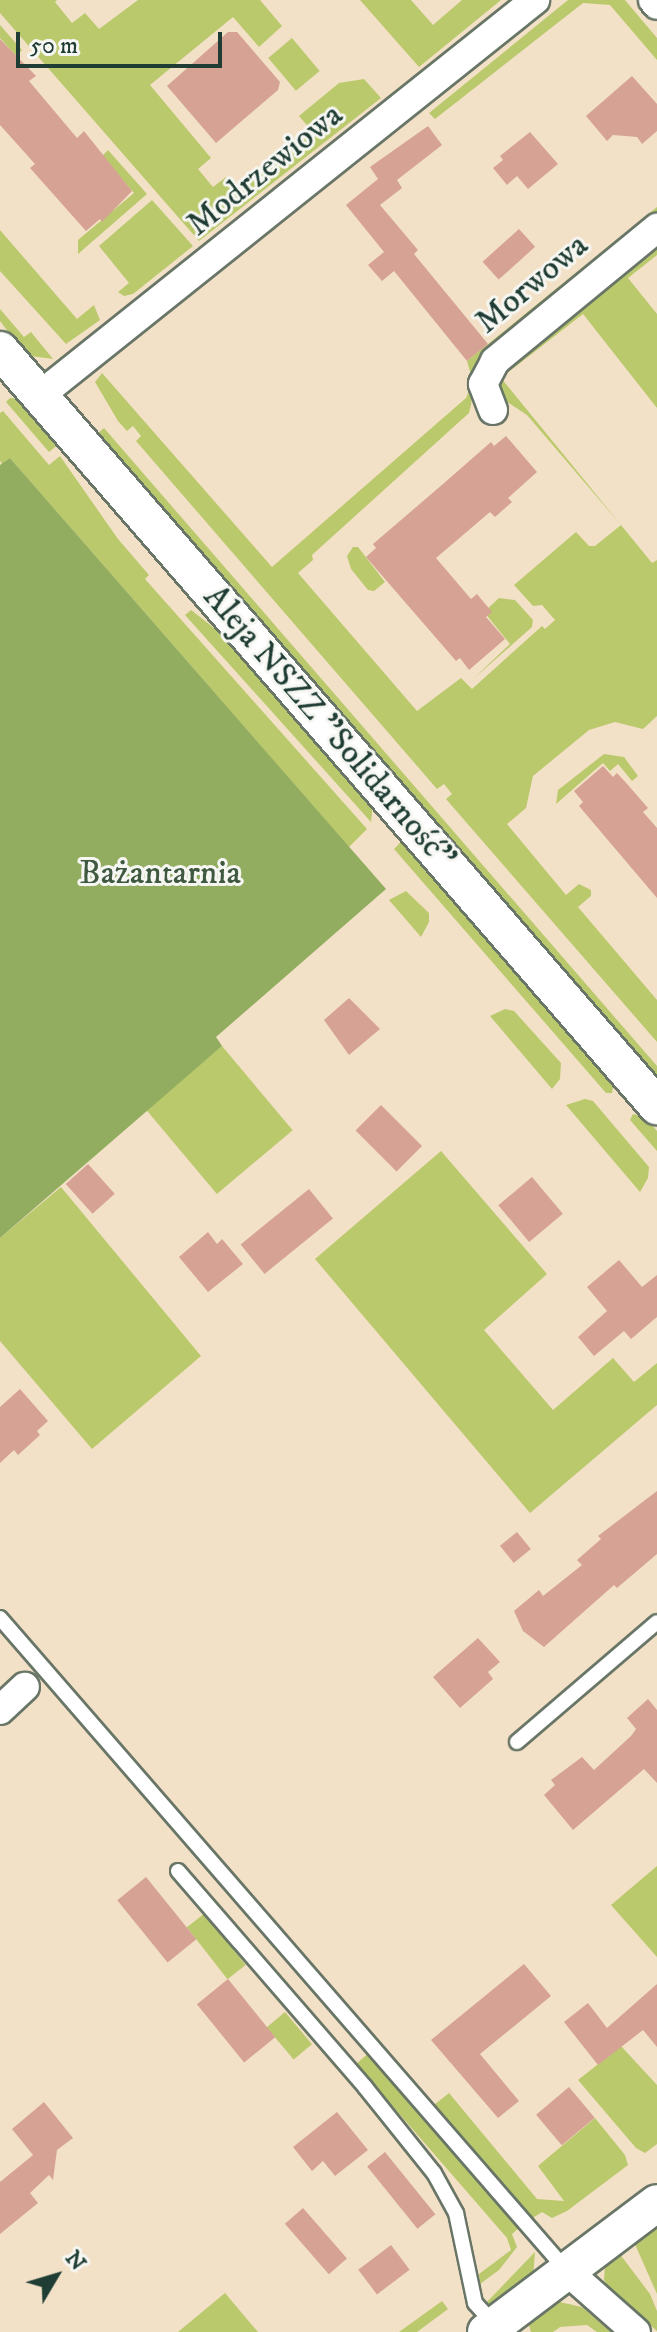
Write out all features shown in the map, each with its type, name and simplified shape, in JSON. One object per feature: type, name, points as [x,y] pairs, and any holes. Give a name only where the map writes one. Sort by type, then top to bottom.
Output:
[{"type":"street","name":"Modrzewiowa","points":[[39,396],[535,0]]},
{"type":"street","points":[[653,0],[657,5]]},
{"type":"street","name":"Morwowa","points":[[493,410],[483,384],[495,361],[657,228]]},
{"type":"street","name":"Aleja NSZZ \"Solidarność\"","points":[[0,350],[657,1106]]},
{"type":"street","points":[[0,1710],[25,1687]]},
{"type":"street","points":[[491,2329],[657,2203]]},
{"type":"street","points":[[567,2271],[636,2332]]},
{"type":"lane","points":[[0,1618],[567,2271]]},
{"type":"lane","points":[[517,1742],[657,1622]]},
{"type":"lane","points":[[178,1871],[374,2098],[434,2173],[456,2213],[475,2303],[491,2329]]},
{"type":"green space","points":[[0,0],[57,0],[55,2],[72,23],[85,13],[99,29],[138,0],[260,0],[282,26],[259,47],[233,17],[150,85],[211,158],[198,169],[213,187],[226,177],[239,192],[312,131],[299,116],[339,83],[364,79],[381,98],[199,241],[0,13]]},
{"type":"green space","points":[[360,0],[411,0],[433,25],[462,0],[501,0],[419,67]]},
{"type":"green space","points":[[568,0],[625,0],[657,38],[657,60],[610,5],[583,3],[435,119],[429,113]]},
{"type":"green space","points":[[0,25],[22,50],[16,56],[0,38]]},
{"type":"green space","points":[[292,38],[320,71],[296,91],[268,58]]},
{"type":"green space","points":[[108,150],[147,194],[78,254],[78,240],[134,193],[102,156]]},
{"type":"green space","points":[[152,200],[193,246],[133,294],[124,296],[118,292],[129,283],[99,246]]},
{"type":"green space","points":[[657,207],[657,214],[483,356],[474,372],[473,382],[467,361]]},
{"type":"green space","points":[[0,230],[77,319],[94,305],[100,320],[66,344],[0,271]]},
{"type":"green space","points":[[657,242],[657,255],[628,278],[657,314],[657,408],[583,314],[501,378],[621,525],[527,415],[501,398],[496,379]]},
{"type":"green space","points":[[0,309],[24,337],[31,332],[53,359],[31,356],[18,345],[0,321]]},
{"type":"green space","points":[[102,373],[272,567],[466,398],[473,382],[469,413],[312,555],[313,560],[298,573],[417,711],[461,678],[472,689],[542,626],[545,629],[555,620],[542,605],[533,606],[514,585],[576,532],[589,546],[595,546],[621,525],[652,563],[657,560],[657,716],[643,729],[615,722],[589,730],[533,776],[526,808],[507,824],[566,895],[579,884],[591,890],[591,896],[578,907],[657,1000],[657,1042],[446,799],[452,794],[444,784],[437,789],[136,441],[141,436],[133,426],[127,431],[118,421],[95,382]]},
{"type":"green space","points":[[10,398],[22,399],[60,443],[49,452],[6,402]]},
{"type":"green space","points":[[3,411],[49,465],[60,456],[118,539],[149,575],[145,579],[367,829],[349,847],[10,458],[2,464],[0,413]]},
{"type":"green space","points":[[104,428],[657,1066],[657,1079],[96,435]]},
{"type":"green space","name":"Bażantarnia","points":[[10,458],[386,889],[216,1037],[222,1046],[0,1238],[0,465]]},
{"type":"green space","points":[[353,547],[358,547],[385,582],[374,591],[368,590],[351,569],[347,556]]},
{"type":"green space","points":[[499,598],[515,600],[533,620],[532,627],[472,680],[510,644],[484,612]]},
{"type":"green space","points":[[191,610],[236,645],[373,803],[371,822],[185,615]]},
{"type":"green space","points":[[604,754],[624,757],[638,776],[632,781],[618,764],[610,771],[603,763],[556,804],[558,790]]},
{"type":"green space","points":[[405,843],[614,1082],[612,1093],[606,1093],[394,849]]},
{"type":"green space","points":[[406,891],[429,913],[429,922],[421,937],[389,900]]},
{"type":"green space","points":[[505,1009],[514,1011],[561,1063],[560,1079],[552,1089],[490,1016]]},
{"type":"green space","points":[[222,1046],[293,1130],[217,1194],[146,1110]]},
{"type":"green space","points":[[585,1099],[593,1101],[649,1167],[648,1178],[640,1192],[566,1105]]},
{"type":"green space","points":[[633,1114],[645,1117],[657,1131],[657,1151],[630,1120]]},
{"type":"green space","points":[[441,1151],[547,1274],[484,1330],[553,1410],[613,1358],[634,1382],[657,1363],[657,1405],[530,1513],[315,1259]]},
{"type":"green space","points":[[61,1187],[201,1356],[92,1449],[0,1341],[0,1238]]},
{"type":"green space","points":[[657,1866],[657,1957],[611,1905]]},
{"type":"green space","points":[[205,1913],[246,1965],[228,1979],[187,1927]]},
{"type":"green space","points":[[285,2012],[312,2044],[294,2060],[267,2027]]},
{"type":"green space","points":[[621,2046],[657,2085],[657,2144],[645,2153],[636,2148],[578,2080]]},
{"type":"green space","points":[[371,2051],[520,2227],[512,2234],[517,2247],[499,2270],[480,2284],[479,2274],[511,2250],[507,2238],[356,2064]]},
{"type":"green space","points":[[449,2093],[537,2199],[564,2201],[538,2166],[595,2118],[625,2155],[628,2165],[567,2211],[552,2218],[542,2212],[531,2219],[434,2105]]},
{"type":"green space","points":[[657,2224],[657,2294],[634,2242]]},
{"type":"green space","points":[[535,2252],[533,2277],[495,2305],[485,2304]]},
{"type":"green space","points":[[619,2253],[650,2294],[657,2311],[657,2331],[604,2280],[605,2266]]},
{"type":"green space","points":[[225,2293],[258,2332],[178,2332]]},
{"type":"green space","points":[[442,2301],[448,2309],[417,2332],[399,2332]]},
{"type":"green space","points":[[555,2301],[582,2307],[611,2332],[597,2332],[587,2325],[560,2327],[553,2332],[531,2332],[528,2322]]},
{"type":"building","points":[[228,32],[237,32],[280,82],[278,90],[216,143],[167,86]]},
{"type":"building","points":[[0,39],[36,76],[29,81],[77,138],[84,131],[132,191],[102,222],[100,219],[86,231],[30,168],[35,164],[0,125]]},
{"type":"building","points":[[632,76],[657,104],[657,131],[642,144],[637,137],[613,135],[607,141],[586,116]]},
{"type":"building","points":[[428,126],[442,145],[397,180],[402,188],[380,205],[418,250],[414,254],[488,344],[467,361],[394,271],[382,281],[368,265],[384,252],[346,205],[378,179],[370,167]]},
{"type":"building","points":[[530,132],[558,164],[528,189],[517,176],[507,185],[493,168],[503,160],[500,156]]},
{"type":"building","points":[[519,229],[535,247],[499,280],[483,262]]},
{"type":"building","points":[[506,436],[537,472],[508,498],[512,502],[495,517],[490,512],[436,558],[471,599],[477,594],[492,612],[486,617],[505,639],[469,670],[460,658],[456,661],[366,557],[376,548],[373,544],[491,442],[494,446]]},
{"type":"building","points":[[603,766],[613,777],[617,773],[628,785],[648,808],[643,812],[657,828],[657,898],[579,806],[583,802],[574,791]]},
{"type":"building","points":[[349,998],[380,1029],[349,1055],[324,1020]]},
{"type":"building","points":[[381,1105],[422,1146],[397,1171],[356,1130]]},
{"type":"building","points":[[88,1164],[115,1194],[92,1214],[66,1184]]},
{"type":"building","points":[[532,1177],[563,1214],[529,1242],[498,1205]]},
{"type":"building","points":[[309,1189],[333,1219],[265,1274],[241,1244]]},
{"type":"building","points":[[208,1232],[217,1244],[222,1239],[243,1264],[208,1292],[179,1257]]},
{"type":"building","points":[[619,1260],[642,1287],[657,1275],[657,1317],[631,1339],[624,1331],[594,1356],[578,1337],[607,1311],[587,1287]]},
{"type":"building","points":[[20,1389],[48,1421],[37,1431],[40,1435],[18,1455],[14,1450],[0,1463],[0,1407]]},
{"type":"building","points":[[657,1491],[657,1554],[617,1588],[614,1585],[544,1647],[523,1631],[514,1611],[539,1590],[543,1596],[582,1565],[577,1560],[601,1539],[598,1536]]},
{"type":"building","points":[[517,1532],[531,1549],[514,1563],[500,1546]]},
{"type":"building","points":[[478,1638],[500,1662],[488,1672],[493,1679],[460,1708],[433,1677]]},
{"type":"building","points":[[648,1699],[657,1710],[657,1783],[644,1769],[573,1830],[544,1795],[555,1785],[551,1780],[582,1757],[594,1770],[631,1736],[636,1729],[627,1718]]},
{"type":"building","points":[[146,1877],[196,1939],[168,1962],[117,1900]]},
{"type":"building","points":[[524,1964],[551,1996],[480,2054],[519,2101],[498,2118],[431,2040]]},
{"type":"building","points":[[228,1979],[275,2037],[244,2062],[197,2004]]},
{"type":"building","points":[[657,1984],[657,2047],[643,2030],[598,2065],[564,2022],[588,2003],[607,2028]]},
{"type":"building","points":[[569,2087],[595,2118],[562,2145],[536,2115]]},
{"type":"building","points":[[44,2102],[73,2138],[57,2150],[53,2180],[49,2175],[30,2193],[38,2203],[0,2234],[0,2182],[33,2155],[12,2129]]},
{"type":"building","points":[[337,2112],[368,2150],[335,2176],[323,2161],[312,2171],[293,2147]]},
{"type":"building","points":[[385,2152],[435,2214],[417,2229],[367,2166]]},
{"type":"building","points":[[303,2208],[347,2259],[329,2274],[285,2224]]},
{"type":"building","points":[[391,2245],[410,2270],[377,2294],[358,2270]]}]
